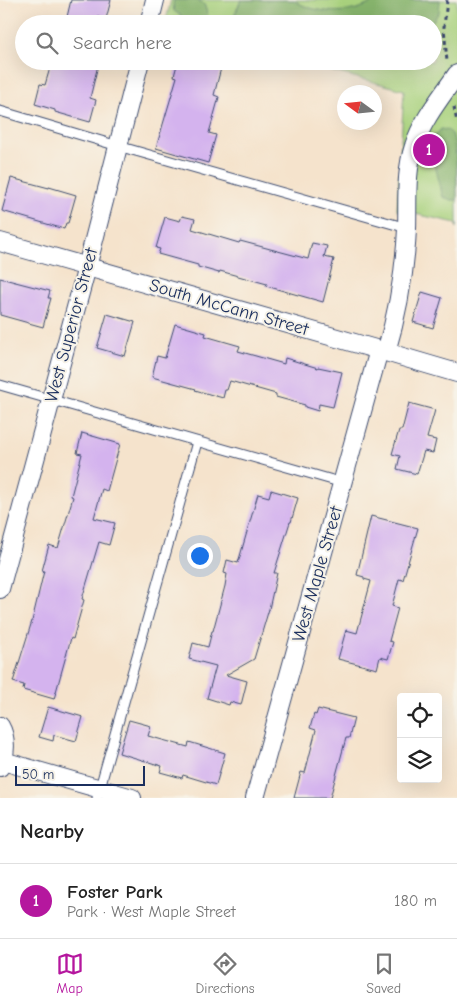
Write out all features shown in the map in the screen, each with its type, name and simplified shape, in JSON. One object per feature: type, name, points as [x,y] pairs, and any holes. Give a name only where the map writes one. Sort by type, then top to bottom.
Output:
[{"type":"street","points":[[151,15],[155,0]]},
{"type":"street","name":"West Superior Street","points":[[0,588],[52,400],[138,70]]},
{"type":"street","name":"West Maple Street","points":[[255,798],[343,483],[402,284],[407,228],[408,170],[414,145],[422,126],[457,74]]},
{"type":"street","name":"South McCann Street","points":[[0,242],[457,373]]},
{"type":"street","points":[[0,726],[5,746],[1,764],[99,793],[132,798]]},
{"type":"lane","points":[[0,111],[407,228]]},
{"type":"lane","points":[[0,385],[343,483]]},
{"type":"lane","points":[[99,793],[197,442]]},
{"type":"green space","points":[[171,0],[457,0],[457,228],[456,223],[397,210],[404,90],[327,70],[442,70],[442,15],[167,15]]},
{"type":"green space","points":[[174,0],[198,0],[204,4],[208,15],[180,15],[174,11]]},
{"type":"green space","points":[[241,0],[294,0],[308,7],[332,12],[357,9],[382,0],[440,0],[437,15],[234,15]]},
{"type":"green space","points":[[441,129],[450,132],[454,139],[457,200],[443,197],[430,153],[435,136]]},
{"type":"building","points":[[71,0],[111,0],[107,15],[67,15]]},
{"type":"building","points":[[49,70],[97,70],[90,98],[96,100],[90,122],[35,104],[40,84],[45,85]]},
{"type":"building","points":[[176,70],[220,70],[214,95],[219,97],[209,133],[216,135],[208,163],[156,148],[177,77],[174,76]]},
{"type":"building","points":[[11,178],[76,195],[68,223],[66,223],[64,229],[2,211]]},
{"type":"building","points":[[182,216],[195,219],[192,229],[239,243],[240,241],[308,259],[312,243],[327,246],[324,257],[334,259],[323,302],[266,286],[267,284],[220,271],[219,273],[158,254],[160,249],[156,248],[165,217],[180,221]]},
{"type":"building","points":[[0,278],[50,291],[48,298],[51,298],[43,327],[0,315]]},
{"type":"building","points":[[422,292],[442,298],[433,328],[413,322]]},
{"type":"building","points":[[107,314],[135,322],[125,356],[97,348]]},
{"type":"building","points":[[175,324],[206,333],[205,336],[240,346],[238,351],[284,364],[285,358],[318,368],[342,372],[333,407],[319,404],[318,411],[305,407],[305,405],[276,397],[276,394],[230,381],[223,398],[152,377],[157,356],[165,358]]},
{"type":"building","points":[[409,403],[435,410],[427,438],[436,440],[433,453],[424,451],[417,474],[397,469],[400,456],[392,454],[399,430],[402,430]]},
{"type":"building","points":[[82,433],[120,444],[107,491],[102,489],[94,518],[115,523],[109,545],[99,542],[82,599],[84,600],[73,639],[71,638],[54,699],[23,690],[24,685],[13,682],[32,621],[49,545],[58,548],[73,497],[71,496],[82,454],[77,453]]},
{"type":"building","points":[[271,490],[298,498],[274,573],[277,573],[269,609],[254,659],[226,675],[247,681],[241,705],[230,702],[229,705],[207,698],[216,666],[189,659],[193,643],[208,647],[225,586],[227,574],[224,573],[227,560],[238,563],[258,494],[269,497]]},
{"type":"building","points":[[371,516],[418,528],[403,580],[399,579],[392,606],[398,608],[389,641],[393,642],[388,659],[380,657],[377,669],[338,659],[346,630],[357,633],[371,581],[357,575]]},
{"type":"building","points":[[48,707],[83,717],[76,741],[54,735],[53,741],[39,737]]},
{"type":"building","points":[[318,709],[354,718],[349,738],[346,738],[330,798],[294,798],[301,772],[305,773],[316,730],[310,728],[314,714],[316,715]]},
{"type":"building","points":[[129,720],[151,726],[148,736],[188,747],[189,742],[225,753],[216,785],[183,775],[182,778],[160,772],[162,766],[119,753]]},
{"type":"place","name":"Foster Park","points":[[429,150]]}]
